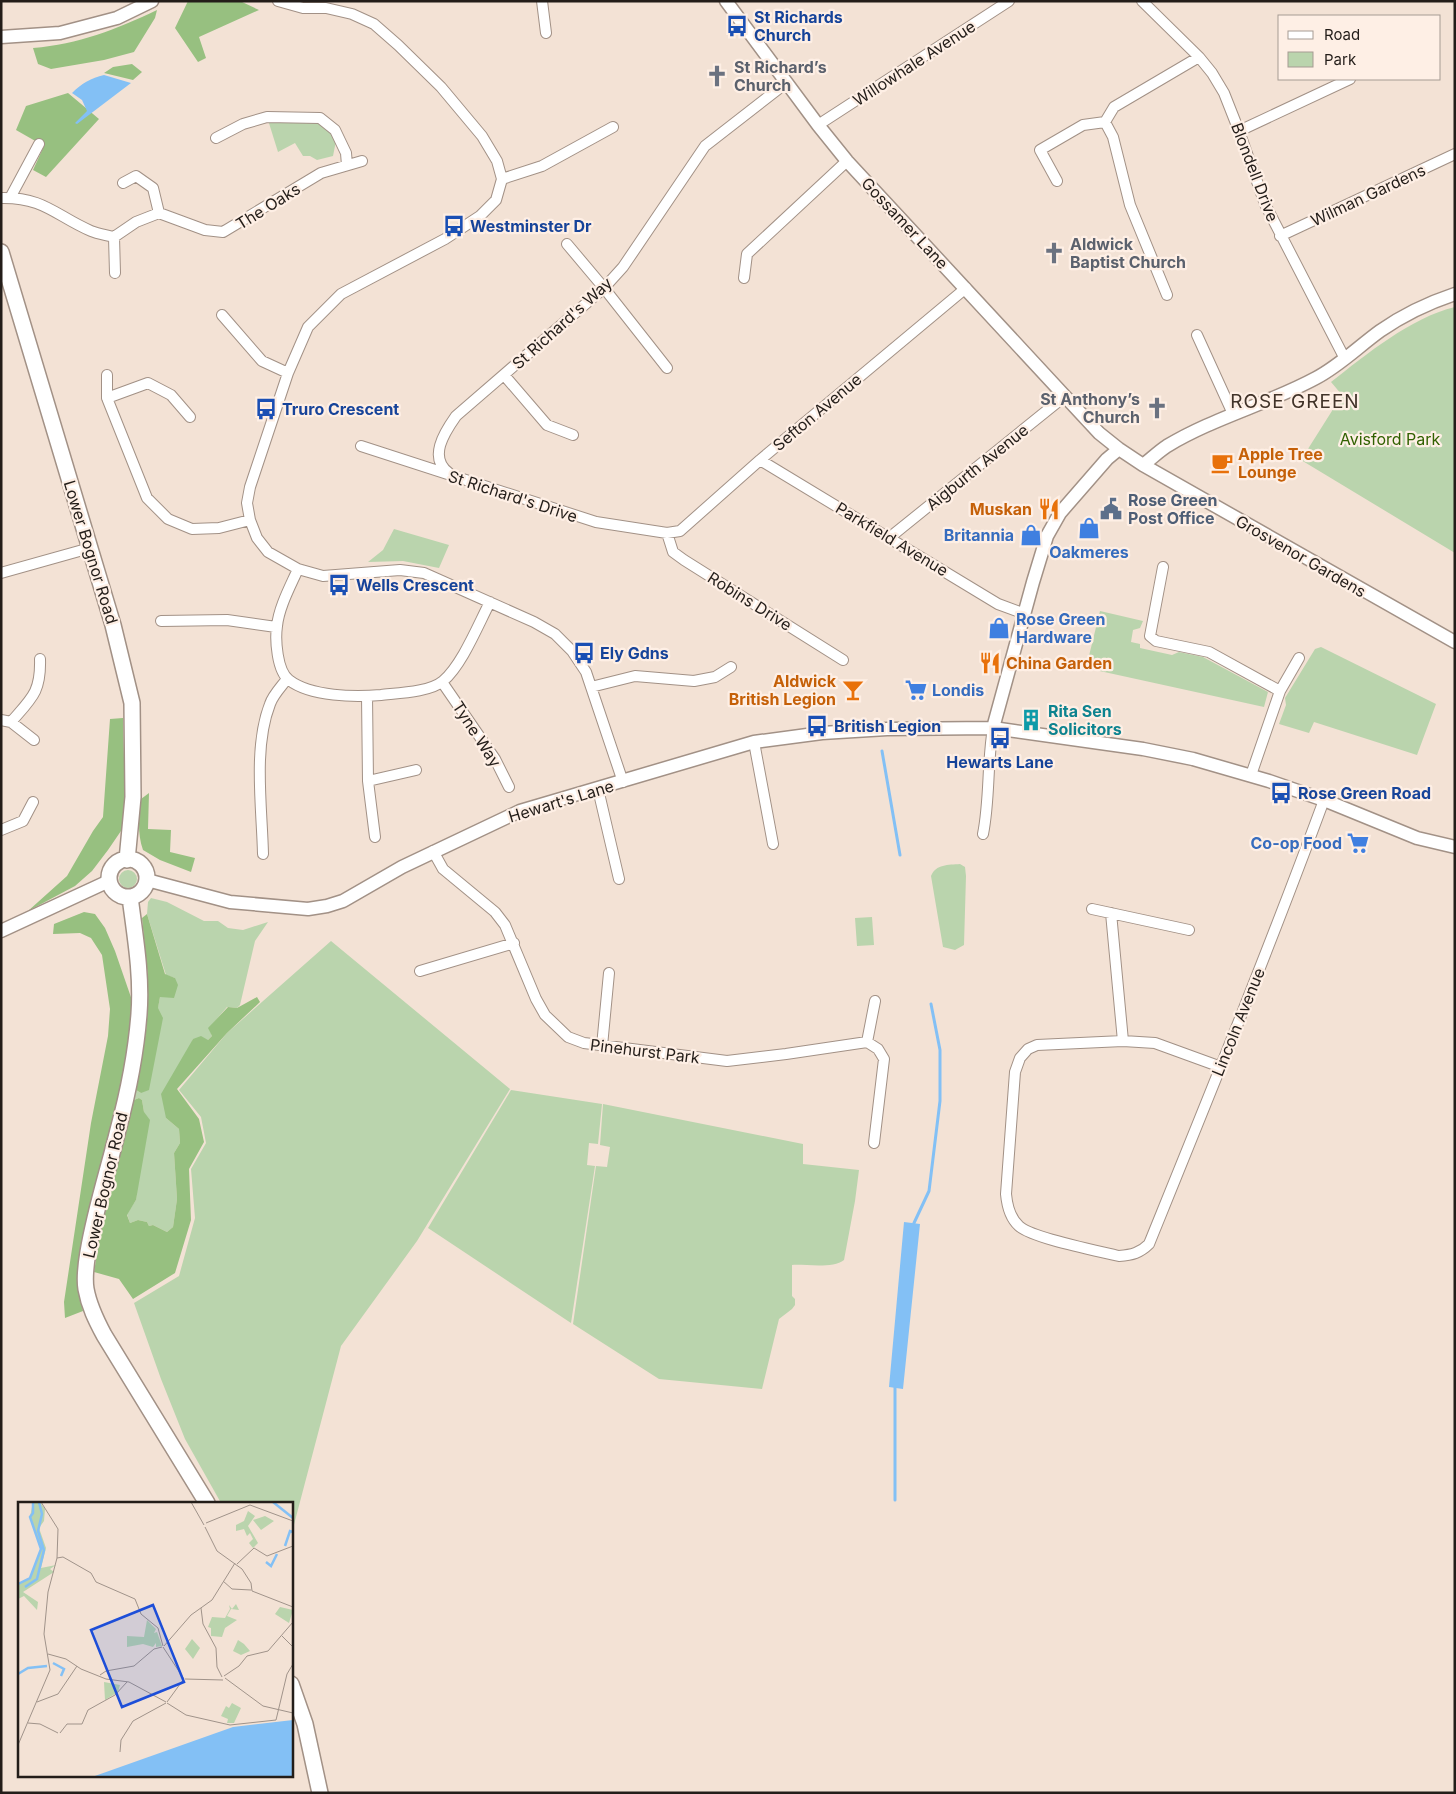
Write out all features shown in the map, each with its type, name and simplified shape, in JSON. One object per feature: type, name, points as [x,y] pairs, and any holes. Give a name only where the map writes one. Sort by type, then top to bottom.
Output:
[{"type":"main road","name":"Lower Bognor Road","points":[[1,252],[113,625],[132,703],[133,797],[127,860]]},
{"type":"main road","points":[[127,860],[139,863],[147,880],[142,891],[130,897],[119,895],[111,887],[109,881],[112,869],[116,864],[127,860]]},
{"type":"main road","name":"Lower Bognor Road","points":[[130,897],[140,984],[139,1014],[129,1082],[119,1129],[90,1238],[86,1269],[86,1289],[92,1310],[104,1335],[206,1502]]},
{"type":"main road","points":[[292,1687],[305,1724],[320,1793]]},
{"type":"street","points":[[1,37],[60,33],[117,18],[152,1]]},
{"type":"street","points":[[278,1],[303,8],[326,4],[374,24],[441,87],[482,136],[497,161],[502,179],[496,200],[480,216],[445,239],[341,294],[308,328],[288,373],[250,488],[247,502],[250,520],[257,538],[268,552],[298,569],[323,576],[400,570],[424,573],[534,622],[555,634],[572,651],[586,672],[623,782]]},
{"type":"street","points":[[542,1],[546,34]]},
{"type":"street","name":"Gossamer Lane","points":[[726,1],[786,83],[847,161],[1099,433]]},
{"type":"street","name":"Willowhale Avenue","points":[[818,125],[1009,1]]},
{"type":"street","name":"Blondell Drive","points":[[1142,1],[1199,57],[1212,73],[1224,93],[1265,204],[1345,359]]},
{"type":"street","points":[[1105,122],[1114,107],[1199,57]]},
{"type":"street","points":[[1239,131],[1348,80]]},
{"type":"street","name":"St Richard's Way","points":[[452,475],[443,469],[439,461],[438,452],[446,430],[456,416],[604,288],[623,267],[705,146],[786,83]]},
{"type":"street","points":[[216,138],[243,124],[267,116],[320,118],[335,130],[346,153],[347,165]]},
{"type":"street","points":[[1057,181],[1040,150],[1083,125],[1105,122]]},
{"type":"street","points":[[1105,122],[1112,137],[1130,205],[1167,295]]},
{"type":"street","points":[[502,179],[542,166],[613,127]]},
{"type":"street","points":[[39,144],[6,198],[28,199],[52,209],[92,231],[114,237],[136,222],[159,213],[153,188],[135,171],[123,184]]},
{"type":"street","name":"Wilman Gardens","points":[[1280,236],[1455,154]]},
{"type":"street","name":"The Oaks","points":[[159,213],[205,230],[223,232],[321,172],[362,161]]},
{"type":"street","points":[[744,278],[747,254],[847,161]]},
{"type":"street","points":[[114,237],[115,273]]},
{"type":"street","points":[[567,244],[667,368]]},
{"type":"street","name":"Sefton Avenue","points":[[668,534],[680,531],[760,460],[966,288]]},
{"type":"street","points":[[1143,465],[1166,447],[1233,414],[1316,378],[1345,359],[1380,331],[1408,314],[1455,294]]},
{"type":"street","points":[[222,315],[262,361],[288,373]]},
{"type":"street","points":[[1197,335],[1233,414]]},
{"type":"street","points":[[107,375],[107,398],[147,498],[168,519],[192,529],[219,528],[250,520]]},
{"type":"street","points":[[504,375],[547,425],[573,435]]},
{"type":"street","points":[[107,398],[148,383],[171,395],[190,417]]},
{"type":"street","name":"Aigburth Avenue","points":[[889,538],[1065,396]]},
{"type":"street","name":"Grosvenor Gardens","points":[[1099,433],[1119,450],[1143,465],[1455,642]]},
{"type":"street","name":"St Richard's Drive","points":[[361,446],[596,522],[668,534]]},
{"type":"street","points":[[983,834],[987,816],[990,747],[993,728],[1033,582],[1048,536],[1060,513],[1107,459],[1119,450]]},
{"type":"street","name":"Parkfield Avenue","points":[[760,460],[998,604],[1025,614]]},
{"type":"street","name":"Robins Drive","points":[[668,534],[673,552],[684,560],[843,660]]},
{"type":"street","points":[[1,573],[90,548]]},
{"type":"street","points":[[1163,567],[1150,636],[1156,640],[1209,652],[1280,691]]},
{"type":"street","points":[[298,569],[276,627],[277,656],[287,679],[303,689],[324,693],[366,696],[423,690],[442,682],[455,667],[490,602]]},
{"type":"street","points":[[162,621],[227,620],[276,627]]},
{"type":"street","points":[[1252,775],[1280,691],[1299,658]]},
{"type":"street","points":[[34,740],[6,721],[36,691],[41,676],[40,659]]},
{"type":"street","points":[[591,687],[635,676],[694,681],[715,678],[731,668]]},
{"type":"street","points":[[263,854],[260,756],[262,728],[270,703],[287,679]]},
{"type":"street","name":"Tyne Way","points":[[442,682],[495,759],[509,787]]},
{"type":"street","points":[[366,696],[368,781],[375,837]]},
{"type":"street","points":[[993,728],[1143,748],[1193,759],[1252,775],[1324,800],[1417,838],[1455,847]]},
{"type":"street","name":"Hewart's Lane","points":[[147,880],[230,902],[308,909],[327,906],[343,901],[433,851],[520,811],[754,742],[788,736],[857,730],[993,728]]},
{"type":"street","points":[[754,742],[773,844]]},
{"type":"street","points":[[368,781],[416,770]]},
{"type":"street","points":[[598,789],[619,879]]},
{"type":"street","name":"Lincoln Avenue","points":[[1123,1041],[1037,1045],[1028,1049],[1020,1058],[1015,1072],[1006,1194],[1007,1205],[1019,1227],[1032,1234],[1119,1256],[1131,1255],[1141,1251],[1149,1244],[1221,1067],[1324,800]]},
{"type":"street","points":[[1,830],[23,821],[33,802]]},
{"type":"street","name":"Pinehurst Park","points":[[433,851],[443,869],[495,912],[505,925],[536,999],[545,1015],[568,1037],[584,1043],[602,1046],[727,1061],[867,1042]]},
{"type":"street","points":[[1,931],[109,881]]},
{"type":"street","points":[[1092,909],[1189,930]]},
{"type":"street","points":[[1111,913],[1123,1041],[1155,1043],[1221,1067]]},
{"type":"street","points":[[420,971],[514,943]]},
{"type":"street","points":[[602,1046],[609,973]]},
{"type":"street","points":[[874,1143],[884,1059],[878,1049],[867,1042],[875,1000]]},
{"type":"green space","points":[[188,1],[240,1],[259,10],[199,37],[206,58],[198,62],[175,28]]},
{"type":"green space","points":[[157,10],[155,18],[134,52],[104,60],[51,69],[38,64],[33,48],[66,43],[96,35]]},
{"type":"green space","points":[[132,64],[142,72],[133,80],[104,73],[113,67]]},
{"type":"green space","points":[[68,93],[99,119],[46,177],[33,170],[44,146],[16,130],[26,106]]},
{"type":"green space","points":[[268,120],[318,121],[330,130],[336,141],[333,156],[317,160],[310,156],[303,156],[295,143],[278,152]]},
{"type":"green space","name":"Avisford Park","points":[[1455,307],[1455,553],[1301,460],[1342,395],[1331,382],[1405,328],[1438,312]]},
{"type":"green space","points":[[394,529],[449,545],[439,568],[403,561],[368,562],[383,550]]},
{"type":"green space","points":[[1100,611],[1143,621],[1140,628],[1133,630],[1131,642],[1140,644],[1140,648],[1172,655],[1179,652],[1203,657],[1268,692],[1264,707],[1086,668]]},
{"type":"green space","points":[[1321,647],[1436,704],[1417,755],[1314,722],[1309,733],[1279,724],[1286,705],[1285,698],[1315,649]]},
{"type":"green space","points":[[123,718],[125,797],[123,828],[92,871],[75,886],[28,911],[67,876],[103,817],[110,719]]},
{"type":"green space","points":[[149,793],[148,829],[171,830],[170,852],[195,858],[191,872],[160,860],[143,850],[139,831],[140,805],[141,799]]},
{"type":"green space","points":[[960,864],[965,867],[966,876],[964,945],[955,950],[943,947],[931,876],[939,867]]},
{"type":"green space","points":[[124,870],[132,870],[137,875],[135,886],[124,888],[119,883],[119,875]]},
{"type":"green space","points":[[151,898],[167,902],[204,921],[218,921],[228,928],[243,930],[268,922],[255,941],[240,1005],[237,1008],[227,1007],[209,1028],[212,1036],[208,1040],[193,1039],[166,1118],[179,1129],[180,1143],[174,1153],[177,1199],[173,1227],[167,1232],[153,1225],[149,1226],[147,1222],[138,1220],[130,1223],[127,1214],[136,1200],[144,1112],[142,1100],[139,1098],[134,1100],[136,1090],[141,1093],[160,997],[175,978],[166,975],[147,914],[148,902]]},
{"type":"green space","points":[[84,912],[95,914],[105,928],[134,1006],[131,1035],[80,1293],[83,1311],[65,1318],[64,1302],[91,1123],[108,1036],[110,1009],[102,955],[91,938],[80,933],[53,934],[54,924]]},
{"type":"green space","points":[[147,914],[165,974],[175,978],[178,985],[174,998],[160,997],[158,1008],[163,1018],[149,1090],[141,1093],[136,1090],[146,1031],[148,1006],[148,978],[142,918]]},
{"type":"green space","points":[[872,917],[874,945],[857,946],[855,918]]},
{"type":"green space","points":[[331,941],[510,1089],[417,1241],[341,1346],[292,1532],[292,1502],[220,1502],[185,1439],[134,1303],[179,1276],[195,1218],[191,1169],[206,1143],[201,1117],[179,1090],[227,1033]]},
{"type":"green space","points":[[257,997],[260,1002],[227,1033],[177,1089],[199,1119],[204,1142],[189,1169],[191,1220],[175,1273],[133,1299],[119,1279],[94,1272],[101,1229],[134,1100],[139,1098],[142,1100],[144,1112],[150,1120],[136,1200],[127,1215],[130,1223],[138,1220],[147,1222],[149,1226],[153,1225],[167,1232],[173,1227],[177,1199],[174,1153],[180,1143],[179,1129],[166,1118],[161,1094],[193,1039],[201,1036],[208,1040],[212,1036],[208,1028],[228,1007],[237,1008]]},
{"type":"green space","points":[[511,1090],[602,1104],[598,1144],[589,1143],[587,1165],[595,1166],[571,1323],[428,1228]]},
{"type":"green space","points":[[603,1104],[803,1144],[803,1164],[859,1170],[844,1260],[839,1263],[826,1265],[792,1265],[792,1296],[795,1299],[795,1305],[779,1319],[762,1389],[659,1379],[573,1324],[596,1166],[607,1167],[610,1147],[600,1145]]},
{"type":"water","points":[[104,75],[131,83],[77,124],[75,123],[87,111],[82,100],[72,93],[87,81]]},
{"type":"water","points":[[904,1222],[920,1224],[903,1389],[889,1387]]},
{"type":"waterway","points":[[882,751],[900,855]]},
{"type":"waterway","points":[[914,1223],[929,1191],[940,1101],[940,1050],[931,1004]]},
{"type":"waterway","points":[[895,1387],[895,1500]]},
{"type":"place","name":"St Richards Church","points":[[737,26]]},
{"type":"place","name":"St Richard’s Church","points":[[717,76]]},
{"type":"place","name":"Westminster Dr","points":[[454,226]]},
{"type":"place","name":"Aldwick Baptist Church","points":[[1054,253]]},
{"type":"place","name":"St Anthony’s Church","points":[[1157,408]]},
{"type":"place","name":"Truro Crescent","points":[[266,409]]},
{"type":"place","name":"Apple Tree Lounge","points":[[1222,463]]},
{"type":"place","name":"Muskan","points":[[1049,509]]},
{"type":"place","name":"Rose Green Post Office","points":[[1111,509]]},
{"type":"place","name":"Oakmeres","points":[[1089,528]]},
{"type":"place","name":"Britannia","points":[[1031,535]]},
{"type":"place","name":"Wells Crescent","points":[[339,585]]},
{"type":"place","name":"Rose Green Hardware","points":[[999,628]]},
{"type":"place","name":"Ely Gdns","points":[[584,653]]},
{"type":"place","name":"China Garden","points":[[990,663]]},
{"type":"place","name":"Aldwick British Legion","points":[[853,690]]},
{"type":"place","name":"Londis","points":[[916,690]]},
{"type":"place","name":"Rita Sen Solicitors","points":[[1031,720]]},
{"type":"place","name":"British Legion","points":[[817,726]]},
{"type":"place","name":"Hewarts Lane","points":[[1000,738]]},
{"type":"place","name":"Rose Green Road","points":[[1281,793]]},
{"type":"place","name":"Co-op Food","points":[[1358,843]]},
{"type":"district","name":"ROSE GREEN","points":[[1295,401]]}]
